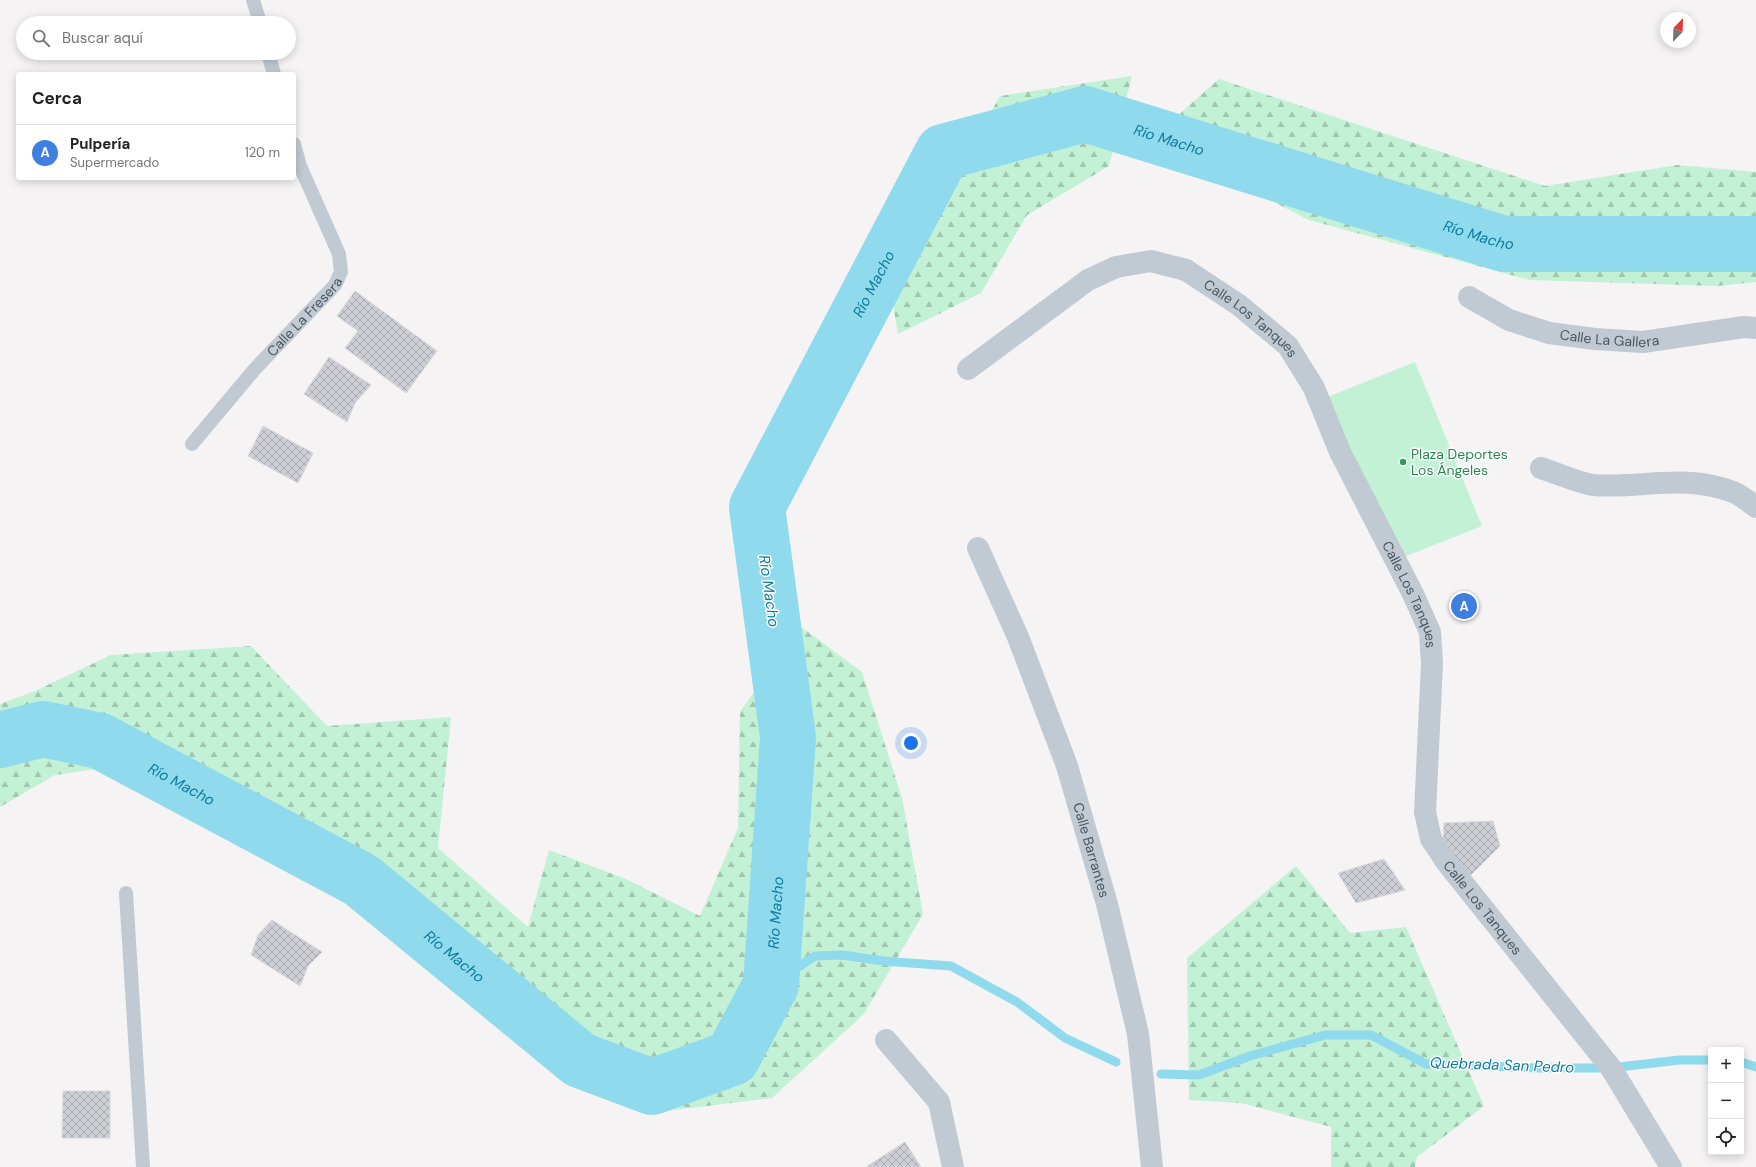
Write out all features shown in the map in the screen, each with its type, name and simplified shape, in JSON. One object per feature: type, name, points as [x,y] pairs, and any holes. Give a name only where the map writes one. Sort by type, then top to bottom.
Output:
[{"type":"street","name":"Calle Los Tanques","points":[[968,369],[1088,280],[1116,267],[1151,261],[1186,270],[1239,305],[1288,346],[1314,388],[1340,452],[1413,594],[1430,632],[1432,664],[1425,812],[1431,839],[1447,863],[1611,1068],[1671,1167]]},
{"type":"street","name":"Calle La Gallera","points":[[1470,297],[1509,320],[1549,333],[1595,339],[1643,342],[1744,327],[1756,328]]},
{"type":"street","points":[[1541,468],[1592,485],[1677,481],[1706,484],[1734,492],[1756,507]]},
{"type":"street","name":"Calle Barrantes","points":[[978,548],[1018,637],[1067,766],[1107,904],[1138,1034],[1152,1167]]},
{"type":"street","points":[[886,1040],[939,1102],[953,1167]]},
{"type":"lane","points":[[253,0],[258,16]]},
{"type":"lane","points":[[270,60],[273,72]]},
{"type":"lane","name":"Calle La Fresera","points":[[192,444],[254,370],[335,285],[341,272],[339,254],[300,166],[296,151]]},
{"type":"lane","points":[[126,893],[143,1167]]},
{"type":"green space","points":[[1132,76],[1109,166],[1027,215],[981,293],[898,334],[890,287],[1000,96]]},
{"type":"green space","points":[[1219,79],[1545,186],[1677,165],[1756,172],[1756,282],[1717,286],[1530,280],[1309,220],[1151,139]]},
{"type":"green space","name":"Plaza Deportes Los Ángeles","points":[[1415,362],[1482,526],[1391,562],[1325,398]]},
{"type":"green space","points":[[800,626],[862,672],[902,798],[923,914],[864,1014],[772,1098],[657,1112],[549,1057],[452,979],[319,844],[232,787],[123,765],[55,775],[0,807],[0,704],[35,691],[111,655],[251,646],[327,726],[451,717],[438,848],[528,927],[549,850],[626,879],[700,916],[738,828],[740,712]]},
{"type":"green space","points":[[1296,866],[1350,933],[1406,927],[1484,1106],[1417,1157],[1415,1167],[1331,1167],[1331,1127],[1241,1103],[1189,1100],[1187,958]]},
{"type":"building","points":[[355,291],[437,351],[406,393],[345,348],[358,331],[337,316]]},
{"type":"building","points":[[329,357],[371,385],[355,403],[347,422],[304,394]]},
{"type":"building","points":[[263,426],[313,453],[298,483],[248,456]]},
{"type":"building","points":[[1493,821],[1500,846],[1467,879],[1443,850],[1444,823]]},
{"type":"building","points":[[1384,859],[1405,890],[1356,903],[1338,873]]},
{"type":"building","points":[[272,920],[322,952],[308,966],[300,986],[251,955],[258,935]]},
{"type":"building","points":[[63,1091],[110,1091],[110,1138],[62,1138]]},
{"type":"building","points":[[905,1142],[921,1167],[866,1167]]},
{"type":"waterway","name":"Río Macho","points":[[0,740],[43,729],[100,741],[361,880],[580,1060],[652,1087],[732,1058],[771,985],[788,737],[757,507],[943,152],[1085,114],[1504,244],[1756,244]]},
{"type":"waterway","name":"Quebrada San Pedro","points":[[771,985],[815,956],[842,955],[883,961],[951,966],[1017,1002],[1065,1038],[1116,1062]]},
{"type":"waterway","name":"Quebrada San Pedro","points":[[1161,1074],[1199,1075],[1250,1056],[1325,1035],[1371,1035],[1426,1064],[1539,1068],[1611,1068],[1679,1060],[1708,1060]]},
{"type":"waterway","name":"Quebrada San Pedro","points":[[1744,1063],[1756,1067]]},
{"type":"place","name":"Plaza Deportes Los Ángeles","points":[[1403,462]]},
{"type":"place","name":"Pulpería","points":[[1464,606]]}]
